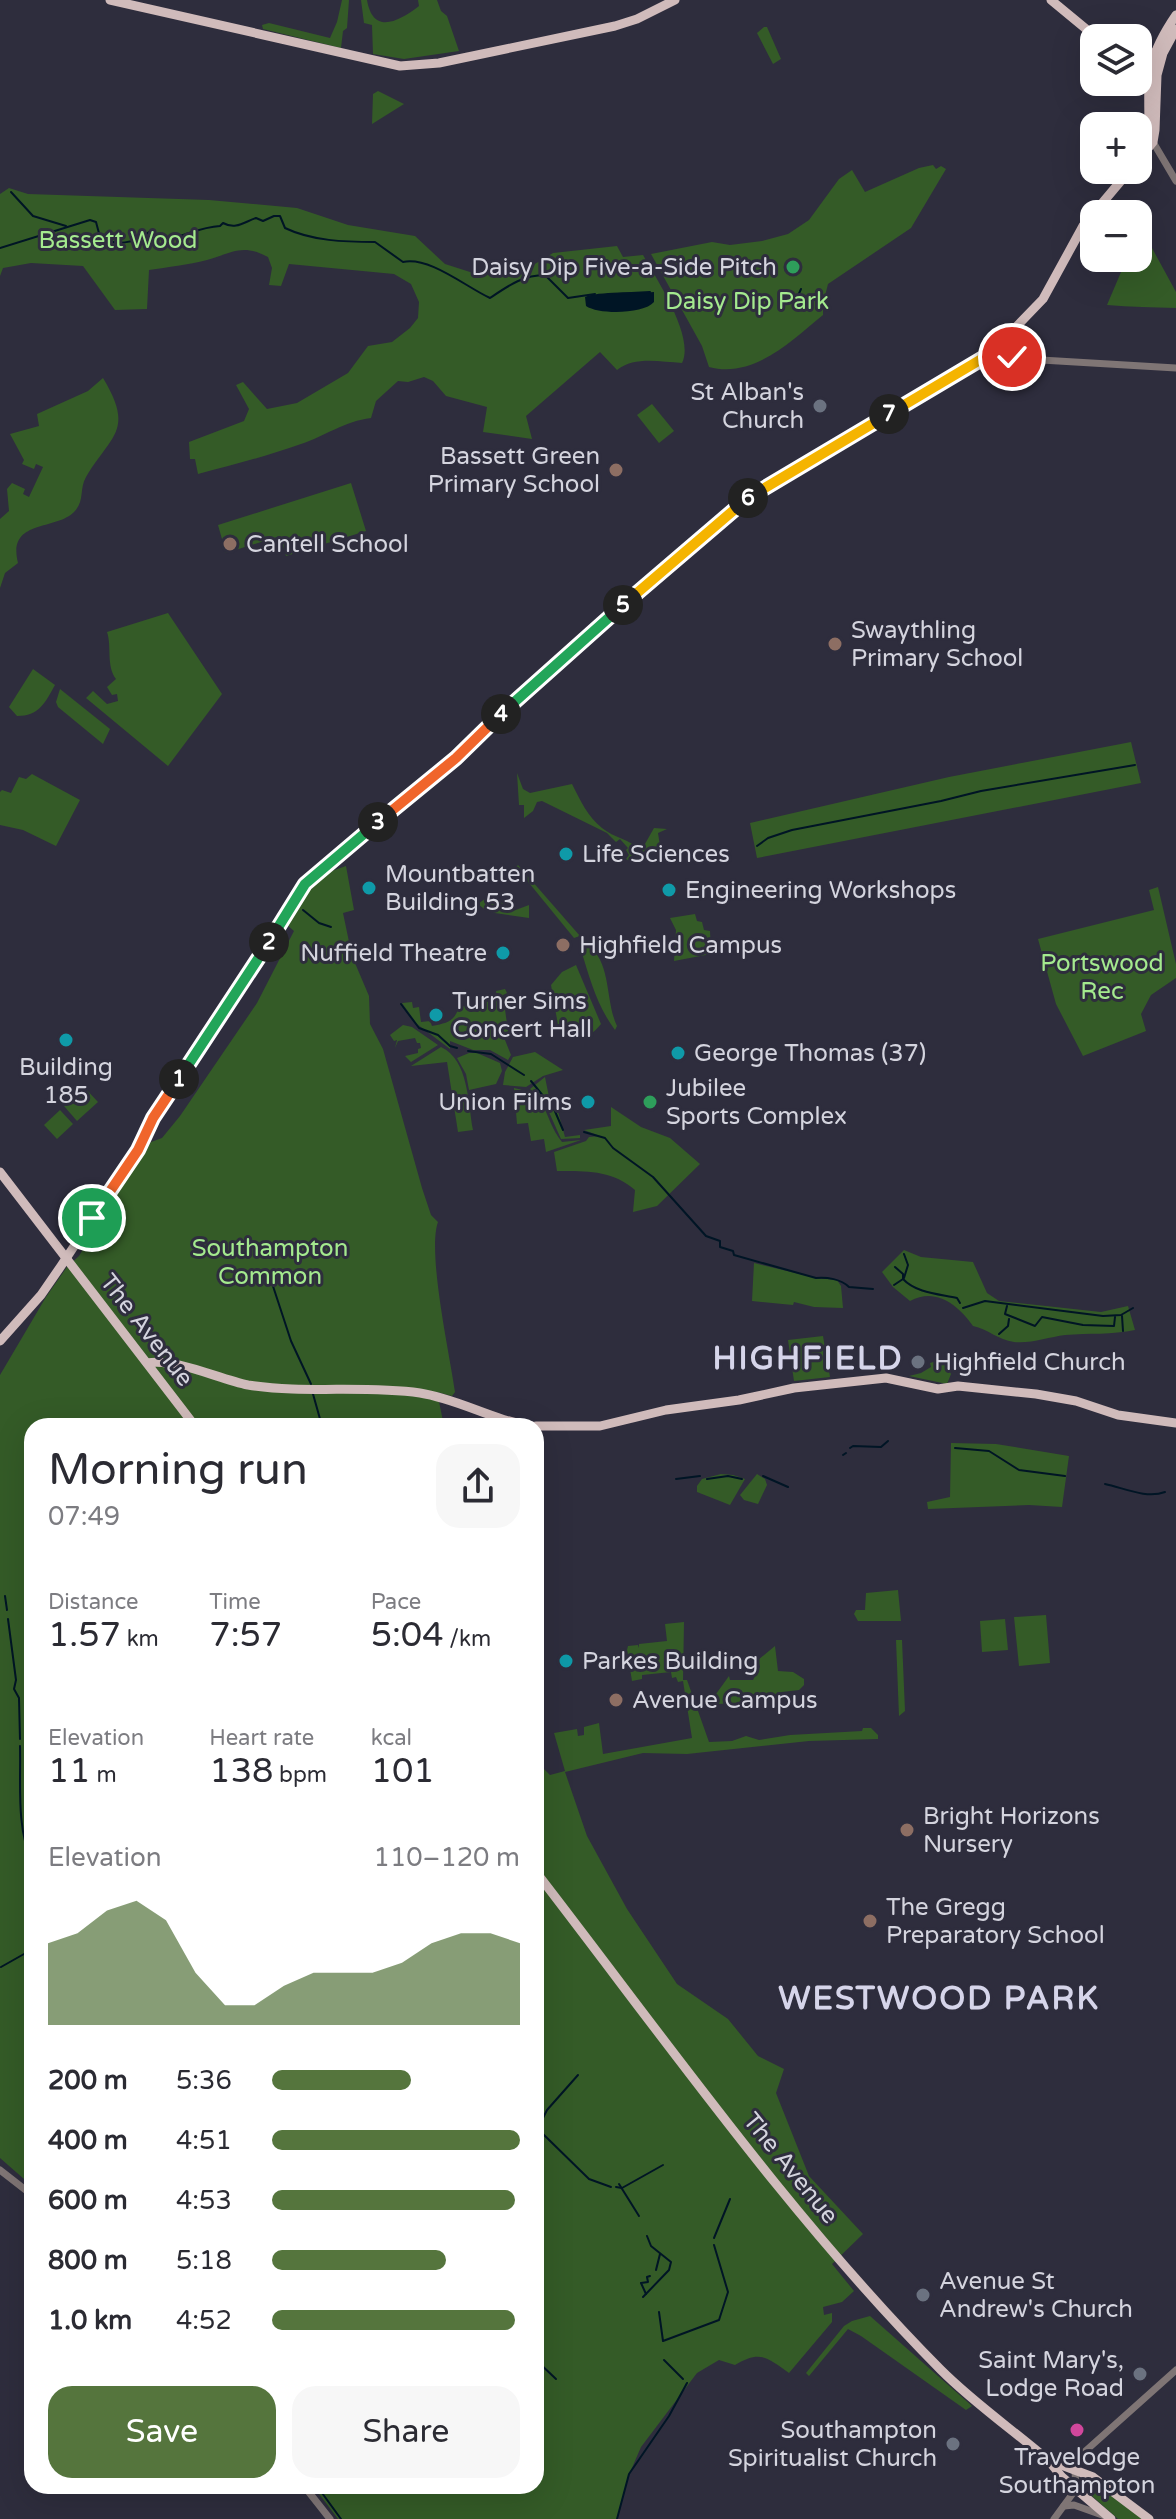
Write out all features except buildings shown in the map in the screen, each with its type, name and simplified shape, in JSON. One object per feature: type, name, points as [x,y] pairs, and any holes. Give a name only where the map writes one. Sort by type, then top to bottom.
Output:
[{"type":"main road","points":[[110,0],[400,66],[439,63],[615,26],[675,0]]},
{"type":"main road","points":[[1051,0],[1080,24]]},
{"type":"main road","points":[[1153,142],[1149,132],[1155,52],[1176,15]]},
{"type":"main road","points":[[1153,74],[1176,29]]},
{"type":"main road","points":[[0,1341],[56,1274],[138,1150],[159,1109],[310,880],[444,768],[519,697],[736,507],[800,465],[990,354],[1043,299],[1087,219],[1118,184]]},
{"type":"main road","name":"The Avenue","points":[[0,1172],[189,1418]]},
{"type":"main road","points":[[56,1274],[67,1273],[81,1278]]},
{"type":"main road","points":[[147,1363],[162,1362],[245,1384],[283,1389],[374,1389],[422,1393],[501,1418]]},
{"type":"main road","points":[[544,1426],[600,1426],[666,1410],[733,1401],[794,1388],[880,1378],[941,1389],[958,1386],[1044,1395],[1076,1401],[1118,1415],[1176,1423]]},
{"type":"main road","name":"The Avenue","points":[[544,1882],[753,2155],[814,2228],[943,2372],[1048,2460],[1109,2518]]},
{"type":"main road","name":"The Avenue","points":[[1048,2460],[1105,2483],[1149,2519]]},
{"type":"street","points":[[1153,142],[1176,181]]},
{"type":"street","points":[[1152,157],[1165,162]]},
{"type":"street","points":[[1001,344],[1012,357]]},
{"type":"street","points":[[990,354],[1176,368]]},
{"type":"street","points":[[0,2170],[24,2189]]},
{"type":"street","points":[[1054,2519],[1076,2489],[1075,2471],[1081,2455],[1176,2370]]},
{"type":"street","points":[[310,2494],[330,2519]]},
{"type":"street","points":[[1064,2506],[1074,2505],[1109,2518]]},
{"type":"green space","points":[[342,0],[349,0],[347,28],[343,31],[341,48],[263,29],[262,25],[269,23],[330,38]]},
{"type":"green space","points":[[361,0],[367,0],[375,18],[387,22],[403,17],[419,6],[418,0],[437,0],[441,11],[447,16],[459,51],[404,59],[373,54],[372,25],[364,23]]},
{"type":"green space","points":[[767,27],[781,59],[773,64],[757,33]]},
{"type":"green space","points":[[378,91],[404,104],[372,124],[373,94]]},
{"type":"green space","name":"Daisy Dip Park","points":[[933,165],[936,169],[941,166],[946,169],[911,228],[828,284],[823,315],[785,346],[756,363],[741,368],[709,367],[702,346],[651,254],[712,242],[730,245],[762,241],[788,234],[809,220],[839,179],[852,170],[865,192]]},
{"type":"green space","name":"Bassett Wood","points":[[9,188],[28,194],[209,200],[297,208],[348,225],[415,236],[445,264],[470,272],[520,273],[553,253],[617,246],[623,257],[643,255],[679,324],[685,352],[682,363],[640,361],[617,370],[600,352],[526,416],[532,439],[483,432],[487,407],[446,396],[433,381],[424,377],[408,382],[398,381],[376,401],[371,418],[352,422],[310,441],[198,474],[195,459],[190,459],[189,442],[244,421],[249,409],[236,385],[243,382],[267,409],[297,403],[348,373],[368,346],[392,342],[410,328],[418,318],[419,302],[411,284],[394,274],[289,264],[281,286],[269,285],[272,268],[268,257],[244,250],[200,262],[149,270],[147,309],[115,310],[83,266],[31,263],[3,268],[0,276],[0,194]]},
{"type":"green space","points":[[1152,248],[1176,292],[1176,308],[1107,305],[1121,272],[1152,272]]},
{"type":"green space","points":[[103,378],[117,410],[116,432],[86,477],[77,508],[66,518],[35,528],[19,539],[16,549],[18,563],[5,573],[0,588],[0,519],[9,511],[7,489],[12,483],[25,489],[23,494],[29,497],[43,467],[36,464],[34,469],[22,464],[24,460],[10,434],[39,426],[37,414],[88,391]]},
{"type":"green space","points":[[652,404],[674,431],[659,443],[637,415]]},
{"type":"green space","points":[[351,483],[366,531],[286,556],[280,536],[226,553],[218,525]]},
{"type":"green space","points":[[168,613],[222,694],[168,766],[86,698],[93,691],[107,704],[118,701],[117,694],[112,695],[107,687],[116,679],[111,668],[107,632]]},
{"type":"green space","points":[[33,669],[55,685],[36,711],[17,716],[9,707]]},
{"type":"green space","points":[[60,689],[110,729],[103,744],[58,707],[56,702]]},
{"type":"green space","points":[[1131,742],[1141,783],[757,858],[750,823],[949,777]]},
{"type":"green space","points":[[517,773],[523,789],[530,793],[572,784],[597,824],[641,851],[654,828],[667,829],[658,833],[660,846],[646,852],[642,862],[634,863],[626,859],[628,848],[620,839],[616,842],[607,833],[542,801],[537,802],[533,811],[524,818],[524,805],[519,805]]},
{"type":"green space","points":[[32,774],[80,800],[56,846],[23,830],[0,825],[0,792],[11,793],[19,777],[26,779]]},
{"type":"green space","points":[[518,865],[580,936],[574,938],[516,867]]},
{"type":"green space","name":"Southampton Common","points":[[346,866],[354,910],[343,913],[352,956],[369,996],[370,1024],[383,1049],[422,1188],[431,1215],[438,1222],[435,1237],[437,1280],[455,1392],[452,1396],[437,1392],[442,1418],[24,1418],[24,2179],[0,2158],[0,1375],[46,1297],[67,1267],[79,1256],[119,1188],[151,1142],[162,1138],[180,1116],[257,1003],[294,931],[287,925],[312,886],[329,872]]},
{"type":"green space","name":"Portswood Rec","points":[[1158,887],[1176,964],[1176,978],[1151,995],[1141,1014],[1146,1031],[1083,1056],[1056,1004],[1038,939],[1154,910],[1149,890]]},
{"type":"green space","points":[[497,897],[513,911],[529,905],[529,918],[488,912],[478,904],[486,898]]},
{"type":"green space","points":[[695,914],[704,930],[710,931],[711,954],[674,961],[676,930],[670,918]]},
{"type":"green space","points":[[588,945],[596,953],[605,972],[617,1026],[615,1030],[599,1002],[581,950]]},
{"type":"green space","points":[[576,965],[601,1024],[590,1034],[580,1037],[569,1034],[558,1025],[551,985],[562,972]]},
{"type":"green space","points":[[505,989],[507,993],[503,995],[509,1038],[505,1040],[511,1055],[508,1060],[490,1050],[473,1050],[450,1041],[450,1049],[417,1024],[402,1003],[412,1002],[413,1008],[419,1007],[421,1022],[430,1021],[432,1026],[449,1021],[459,1007],[497,1000],[496,991]]},
{"type":"green space","points":[[403,1025],[412,1027],[438,1045],[411,1062],[405,1056],[418,1053],[420,1043],[415,1038],[398,1041],[395,1048],[397,1040],[394,1041],[390,1035]]},
{"type":"green space","points":[[441,1047],[450,1053],[462,1072],[473,1130],[458,1132],[447,1062],[411,1066]]},
{"type":"green space","points":[[535,1052],[563,1070],[543,1076],[526,1087],[503,1085],[505,1072],[513,1057]]},
{"type":"green space","points":[[477,1053],[500,1063],[502,1071],[496,1084],[469,1090],[466,1074],[457,1058]]},
{"type":"green space","points":[[545,1077],[549,1097],[553,1097],[565,1137],[580,1135],[580,1138],[561,1139],[544,1101],[530,1089]]},
{"type":"green space","points":[[84,1087],[98,1102],[77,1121],[64,1106]]},
{"type":"green space","points":[[514,1088],[526,1091],[540,1102],[562,1142],[581,1140],[546,1152],[544,1139],[531,1141],[528,1123],[517,1124]]},
{"type":"green space","points":[[611,1107],[641,1127],[670,1138],[700,1164],[657,1206],[633,1212],[635,1190],[626,1183],[598,1173],[557,1171],[554,1152],[586,1141],[589,1137],[600,1136],[584,1130],[611,1126]]},
{"type":"green space","points":[[60,1110],[73,1124],[57,1139],[44,1125]]},
{"type":"green space","points":[[904,1250],[921,1257],[973,1262],[987,1293],[999,1301],[1101,1312],[1128,1306],[1135,1330],[1065,1335],[1026,1342],[1003,1339],[973,1326],[946,1300],[929,1296],[910,1301],[893,1287],[882,1272]]},
{"type":"green space","points":[[754,1263],[837,1280],[841,1286],[843,1308],[752,1301]]},
{"type":"green space","points":[[823,1336],[830,1377],[794,1381],[788,1340]]},
{"type":"green space","points":[[943,1359],[951,1374],[947,1384],[909,1376],[921,1373],[931,1367],[930,1363]]},
{"type":"green space","points":[[951,1443],[996,1444],[1069,1456],[1062,1507],[1029,1505],[928,1509],[927,1502],[950,1497]]},
{"type":"green space","points":[[721,1474],[745,1479],[730,1505],[697,1492],[702,1479]]},
{"type":"green space","points":[[757,1474],[765,1479],[767,1485],[758,1504],[744,1500],[740,1495]]},
{"type":"green space","points":[[898,1590],[901,1621],[858,1621],[854,1614],[856,1610],[865,1610],[866,1593]]},
{"type":"green space","points":[[1046,1615],[1050,1663],[1019,1666],[1014,1617]]},
{"type":"green space","points":[[1005,1619],[1008,1650],[982,1652],[980,1621]]},
{"type":"green space","points":[[684,1622],[683,1680],[687,1680],[709,1742],[732,1741],[746,1736],[759,1740],[862,1731],[863,1728],[871,1728],[878,1735],[878,1739],[809,1741],[687,1754],[643,1753],[565,1772],[587,1836],[627,1909],[677,1984],[728,2019],[758,2056],[784,2069],[776,2093],[809,2176],[863,2234],[832,2264],[854,2291],[842,2302],[823,2307],[824,2315],[832,2313],[832,2322],[789,2373],[769,2359],[757,2357],[735,2365],[719,2360],[697,2373],[641,2447],[628,2477],[617,2519],[338,2519],[319,2494],[544,2494],[544,1769],[550,1775],[565,1771],[554,1733],[577,1729],[578,1736],[584,1735],[584,1727],[599,1723],[603,1754],[692,1738],[683,1681],[672,1678],[671,1672],[642,1675],[642,1679],[632,1681],[628,1646],[638,1645],[639,1648],[639,1644],[667,1641],[665,1624]]},
{"type":"green space","points":[[896,1640],[902,1640],[905,1711],[899,1716]]},
{"type":"green space","points":[[775,1646],[778,1671],[793,1672],[804,1679],[804,1685],[799,1690],[782,1692],[756,1702],[717,1704],[716,1694],[729,1676],[730,1680],[753,1680],[760,1667],[758,1660]]},
{"type":"green space","points":[[870,2316],[972,2406],[966,2410],[848,2329],[809,2376],[806,2373],[844,2326]]},
{"type":"green space","points":[[1093,2481],[1143,2519],[1118,2519],[1083,2488],[1084,2482]]},
{"type":"water","points":[[654,292],[654,302],[632,311],[601,311],[586,306],[585,297],[591,295]]},
{"type":"waterway","points":[[11,192],[33,216],[66,226]]},
{"type":"waterway","points":[[0,248],[90,220],[96,222],[100,237],[118,243],[138,239],[149,232],[169,239],[223,223],[236,226],[256,218],[263,221],[280,216],[285,228],[306,236],[375,242],[403,262],[413,261],[436,268],[490,298],[510,285],[537,275],[545,275],[568,298],[595,294]]},
{"type":"waterway","points":[[797,298],[801,289]]},
{"type":"waterway","points":[[613,294],[650,292]]},
{"type":"waterway","points":[[757,846],[768,838],[792,830],[981,791],[1135,765]]},
{"type":"waterway","points":[[303,910],[319,923],[331,927]]},
{"type":"waterway","points":[[401,1004],[419,1028],[438,1035],[457,1048]]},
{"type":"waterway","points":[[468,1051],[491,1054],[524,1075]]},
{"type":"waterway","points":[[531,1081],[551,1102],[563,1130]]},
{"type":"waterway","points":[[584,1132],[605,1138],[613,1148],[653,1177],[706,1236],[720,1241],[720,1247],[733,1251],[734,1255],[816,1278],[834,1279],[849,1287],[873,1289]]},
{"type":"waterway","points":[[904,1254],[908,1265],[904,1278]]},
{"type":"waterway","points":[[895,1267],[903,1274],[903,1279]]},
{"type":"waterway","points":[[270,1277],[291,1341],[311,1384]]},
{"type":"waterway","points":[[894,1285],[903,1279],[921,1290],[957,1298],[960,1303]]},
{"type":"waterway","points":[[963,1308],[985,1301],[1103,1316],[1121,1315],[1133,1308]]},
{"type":"waterway","points":[[1007,1306],[1005,1314],[1035,1326],[1042,1317],[1083,1325],[1114,1326],[1115,1317]]},
{"type":"waterway","points":[[1122,1316],[1123,1331]]},
{"type":"waterway","points":[[999,1334],[1008,1326],[1009,1319]]},
{"type":"waterway","points":[[313,1394],[320,1418]]},
{"type":"waterway","points":[[850,1448],[881,1447],[888,1441]]},
{"type":"waterway","points":[[955,1448],[989,1451],[1019,1470],[1065,1476]]},
{"type":"waterway","points":[[676,1479],[700,1476]]},
{"type":"waterway","points":[[707,1479],[728,1476],[742,1479]]},
{"type":"waterway","points":[[763,1476],[788,1487]]},
{"type":"waterway","points":[[1105,1484],[1143,1494],[1165,1492]]},
{"type":"waterway","points":[[5,1596],[7,1610]]},
{"type":"waterway","points":[[8,1619],[16,1680],[14,1689],[19,1698],[20,1739]]},
{"type":"waterway","points":[[20,1746],[24,1835]]},
{"type":"waterway","points":[[1,1967],[24,1954]]},
{"type":"waterway","points":[[544,2116],[578,2075]]},
{"type":"waterway","points":[[544,2135],[589,2179],[611,2187]]},
{"type":"waterway","points":[[616,2187],[622,2188],[663,2165]]},
{"type":"waterway","points":[[619,2184],[639,2216]]},
{"type":"waterway","points":[[714,2238],[730,2199]]},
{"type":"waterway","points":[[643,2297],[669,2270],[671,2262],[651,2246],[647,2236]]},
{"type":"waterway","points":[[659,2312],[663,2341],[719,2320],[728,2292],[714,2245]]},
{"type":"waterway","points":[[656,2270],[660,2254]]},
{"type":"waterway","points":[[646,2294],[641,2283],[648,2282],[647,2277],[650,2276]]},
{"type":"waterway","points":[[664,2360],[683,2379]]},
{"type":"waterway","points":[[544,2368],[556,2379]]},
{"type":"waterway","points":[[617,2519],[629,2474],[669,2416],[687,2383]]},
{"type":"waterway","points":[[323,2494],[341,2519]]},
{"type":"place","name":"Daisy Dip Five-a-Side Pitch","points":[[793,267]]},
{"type":"place","name":"St Alban's Church","points":[[820,406]]},
{"type":"place","name":"Bassett Green Primary School","points":[[616,470]]},
{"type":"place","name":"Cantell School","points":[[230,544]]},
{"type":"place","name":"Swaythling Primary School","points":[[835,644]]},
{"type":"place","name":"Life Sciences","points":[[566,854]]},
{"type":"place","name":"Mountbatten Building 53","points":[[369,888]]},
{"type":"place","name":"Engineering Workshops","points":[[669,890]]},
{"type":"place","name":"Highfield Campus","points":[[563,945]]},
{"type":"place","name":"Nuffield Theatre","points":[[503,953]]},
{"type":"place","name":"Turner Sims Concert Hall","points":[[436,1015]]},
{"type":"place","name":"Building 185","points":[[66,1040]]},
{"type":"place","name":"George Thomas (37)","points":[[678,1053]]},
{"type":"place","name":"Union Films","points":[[588,1102]]},
{"type":"place","name":"Jubilee Sports Complex","points":[[650,1102]]},
{"type":"place","name":"Highfield Church","points":[[918,1362]]},
{"type":"place","name":"Parkes Building","points":[[566,1661]]},
{"type":"place","name":"Avenue Campus","points":[[616,1700]]},
{"type":"place","name":"Bright Horizons Nursery","points":[[907,1830]]},
{"type":"place","name":"The Gregg Preparatory School","points":[[870,1921]]},
{"type":"place","name":"Avenue St Andrew's Church","points":[[923,2295]]},
{"type":"place","name":"Saint Mary's, Lodge Road","points":[[1140,2374]]},
{"type":"place","name":"Travelodge Southampton","points":[[1077,2430]]},
{"type":"place","name":"Southampton Spiritualist Church","points":[[953,2444]]},
{"type":"district","name":"HIGHFIELD","points":[[808,1358]]},
{"type":"district","name":"WESTWOOD PARK","points":[[939,1998]]},
{"type":"route","points":[[92,1218],[138,1150],[159,1109],[310,880],[444,768],[519,697],[736,507],[800,465],[990,354],[1012,357]]}]
